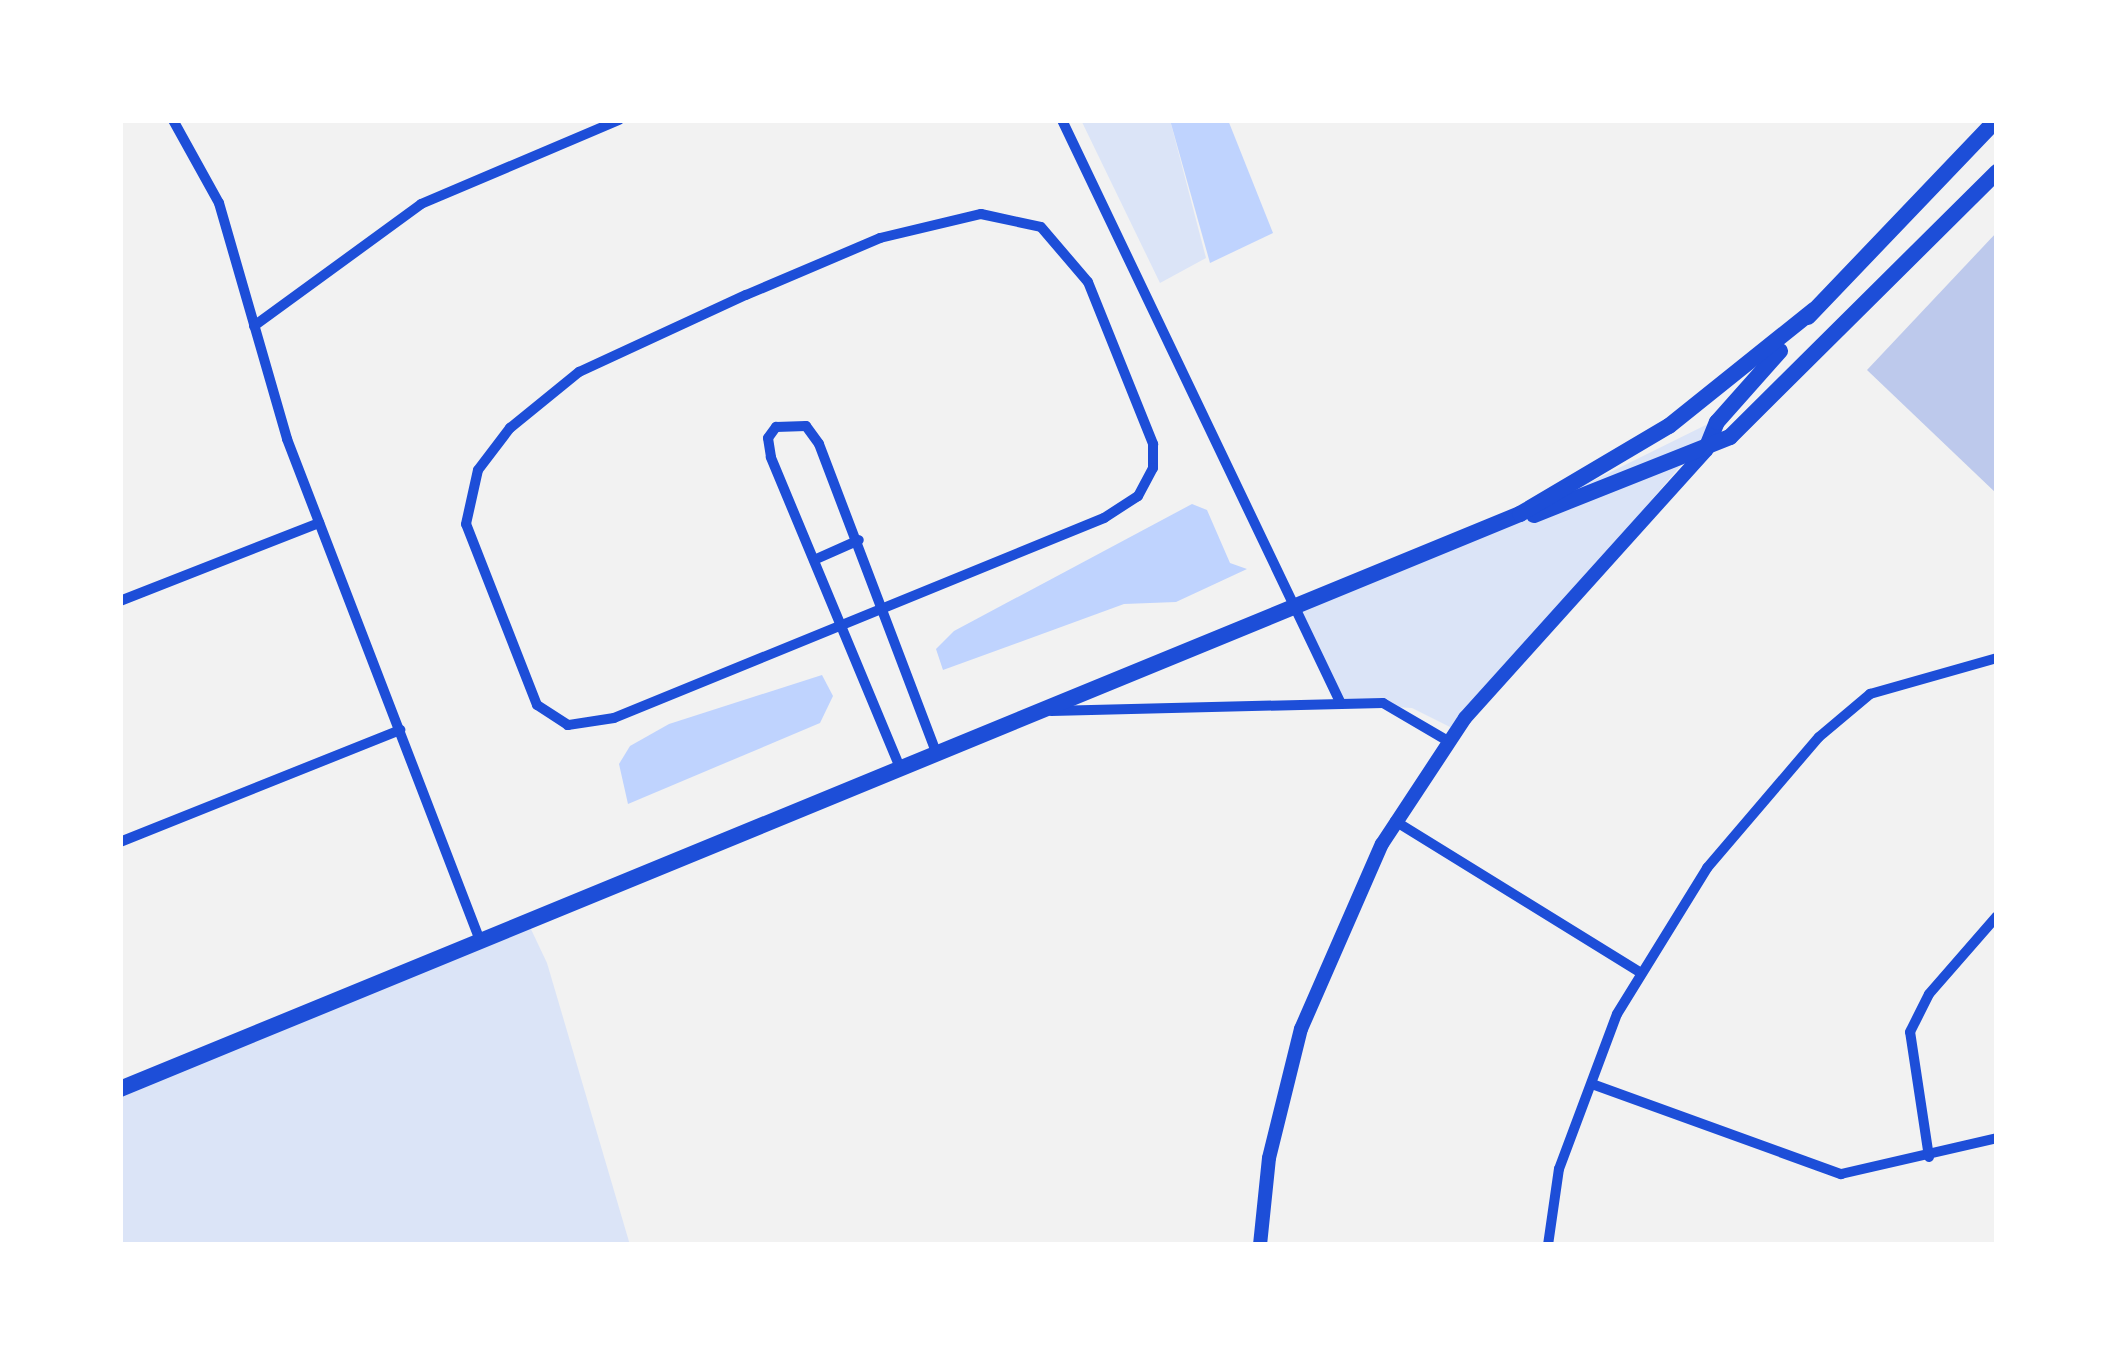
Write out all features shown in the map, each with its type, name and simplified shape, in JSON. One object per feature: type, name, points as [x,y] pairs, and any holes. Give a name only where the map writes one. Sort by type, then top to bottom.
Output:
[{"type":"main road","points":[[1260,1245],[1269,1158],[1301,1029],[1395,821],[1448,741],[1706,450],[1717,422],[1814,310],[1996,120]]},
{"type":"main road","points":[[120,1089],[1051,711],[1475,532],[1706,450],[1730,437],[1997,172]]},
{"type":"main road","points":[[1475,532],[1670,426],[1814,310]]},
{"type":"street","points":[[173,120],[215,194],[319,523],[482,943]]},
{"type":"street","points":[[254,326],[421,204],[619,120]]},
{"type":"street","points":[[1062,120],[1341,704]]},
{"type":"street","points":[[1017,217],[1051,235],[1088,282],[1149,428],[1150,476],[1133,501],[1104,518],[846,626],[614,718],[568,725],[537,705],[517,665],[468,538],[469,491],[510,428],[579,373],[880,238],[950,218],[1017,217]]},
{"type":"street","points":[[901,770],[846,626],[771,457],[768,438],[776,428],[806,427],[859,540],[937,755]]},
{"type":"street","points":[[120,601],[319,523]]},
{"type":"street","points":[[814,560],[859,540]]},
{"type":"street","points":[[1548,1245],[1558,1168],[1637,971],[1707,868],[1837,721],[1870,694],[1912,677],[1997,658]]},
{"type":"street","points":[[1051,711],[1341,704],[1406,710],[1448,741]]},
{"type":"street","points":[[120,842],[400,730]]},
{"type":"street","points":[[1395,821],[1637,971]]},
{"type":"street","points":[[1929,1157],[1910,1032],[1929,994],[1997,916]]},
{"type":"street","points":[[1592,1084],[1820,1171],[1857,1174],[1997,1138]]},
{"type":"shaded area","points":[[1081,120],[1170,120],[1206,258],[1160,283]]},
{"type":"shaded area","points":[[1722,417],[1456,730],[1412,708],[1342,704],[1297,610],[1546,504]]},
{"type":"shaded area","points":[[529,925],[547,963],[630,1245],[120,1245],[120,1091]]},
{"type":"water","points":[[1170,120],[1228,120],[1273,233],[1210,263]]},
{"type":"water","points":[[1192,504],[1207,510],[1230,563],[1247,569],[1176,602],[1124,604],[943,670],[936,649],[954,631]]},
{"type":"water","points":[[822,675],[833,696],[820,723],[628,804],[619,764],[630,746],[669,724]]},
{"type":"building","points":[[1997,232],[1997,494],[1867,370]]}]
